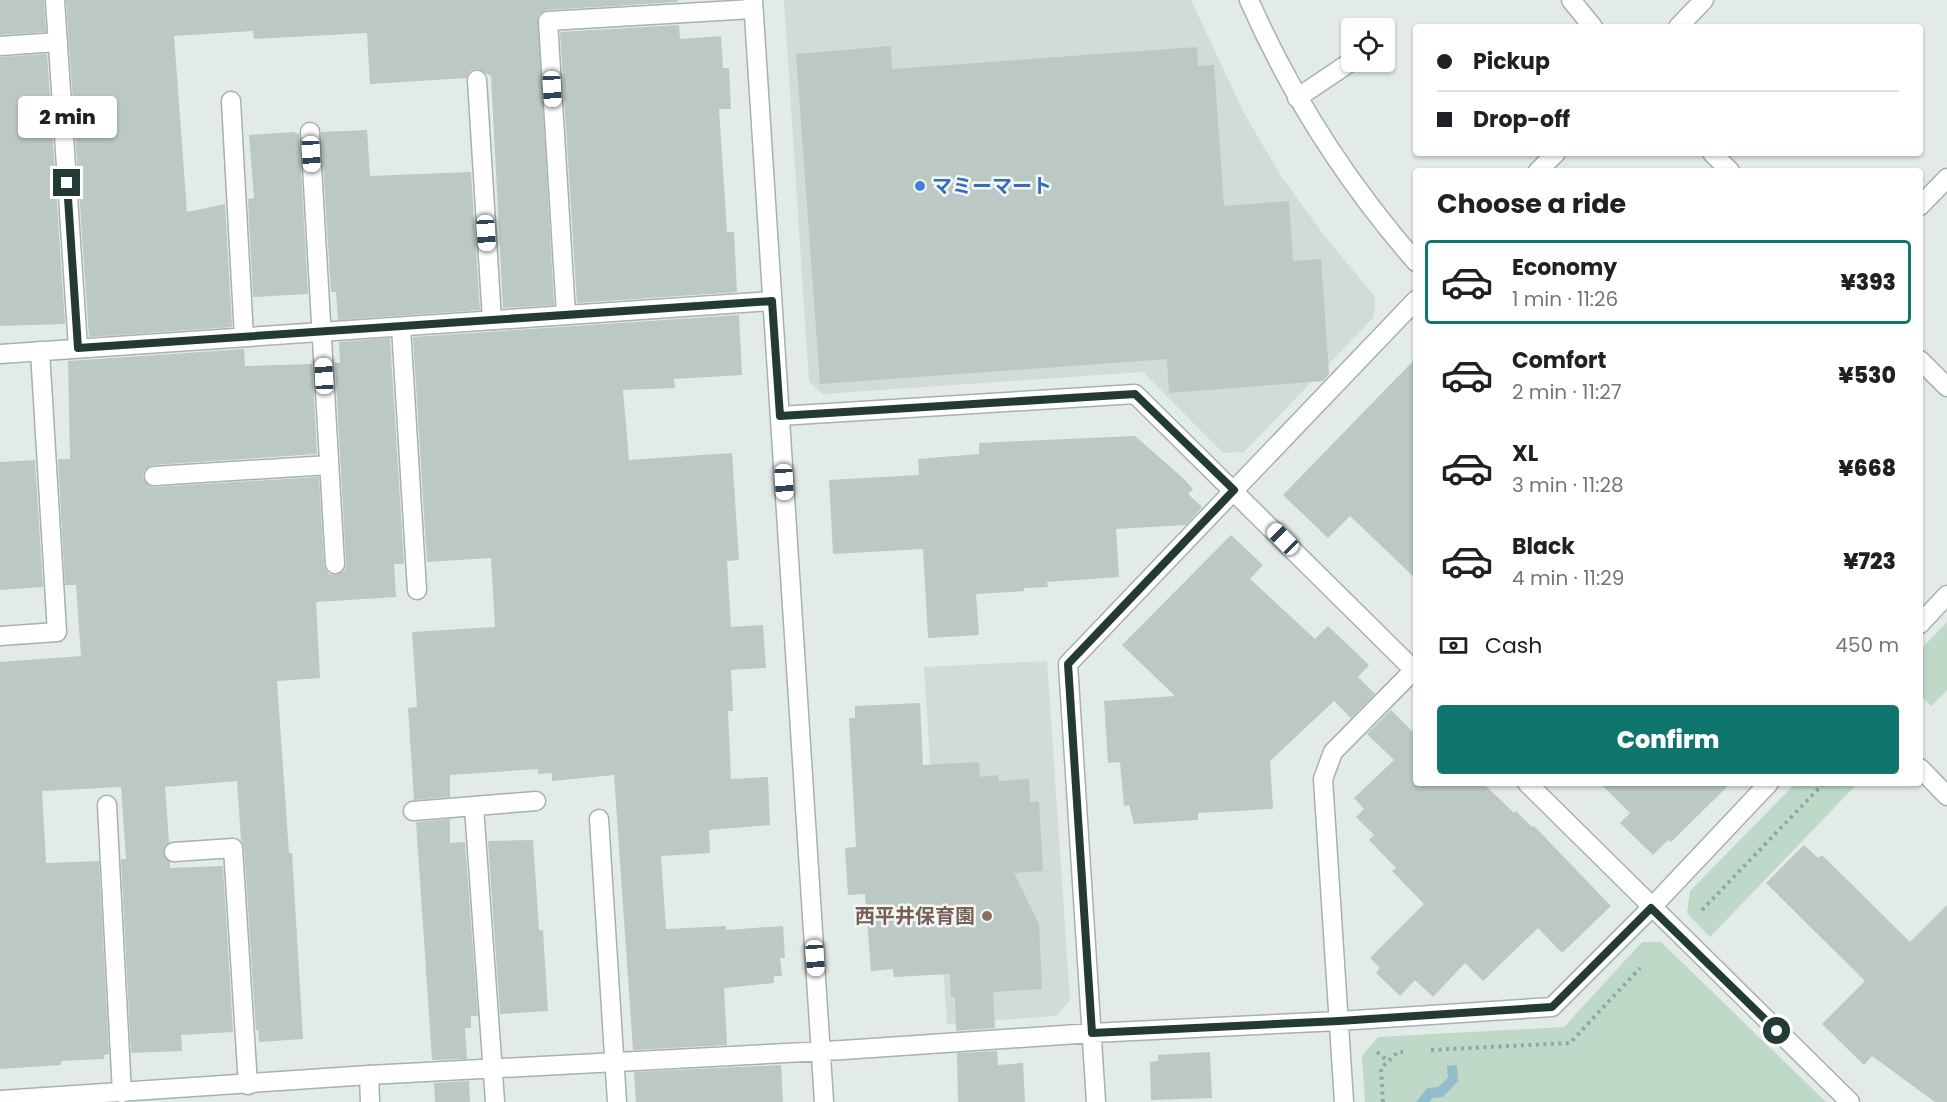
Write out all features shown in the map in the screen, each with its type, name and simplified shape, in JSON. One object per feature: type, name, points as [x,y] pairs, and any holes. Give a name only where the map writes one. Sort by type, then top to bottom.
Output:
[{"type":"street","points":[[55,0],[78,348]]},
{"type":"street","points":[[1250,0],[1297,98],[1348,175],[1413,258]]},
{"type":"street","points":[[1570,0],[1590,24]]},
{"type":"street","points":[[1681,24],[1704,0]]},
{"type":"street","points":[[566,315],[548,21],[753,4],[824,1102]]},
{"type":"street","points":[[0,46],[58,42]]},
{"type":"street","points":[[1297,98],[1341,68]]},
{"type":"street","points":[[477,81],[492,320]]},
{"type":"street","points":[[231,102],[244,337]]},
{"type":"street","points":[[310,132],[335,564]]},
{"type":"street","points":[[1541,168],[1553,156]]},
{"type":"street","points":[[1715,156],[1727,168]]},
{"type":"street","points":[[1923,203],[1947,178]]},
{"type":"street","points":[[0,354],[772,301]]},
{"type":"street","points":[[1096,1102],[1068,664],[1413,303]]},
{"type":"street","points":[[401,327],[417,590]]},
{"type":"street","points":[[0,636],[57,632],[40,351]]},
{"type":"street","points":[[1923,363],[1947,387]]},
{"type":"street","points":[[780,416],[1135,394],[1413,669]]},
{"type":"street","points":[[154,476],[329,465]]},
{"type":"street","points":[[1923,621],[1947,595]]},
{"type":"street","points":[[1344,1102],[1323,779],[1333,752],[1413,673]]},
{"type":"street","points":[[1923,771],[1947,796]]},
{"type":"street","points":[[1530,786],[1850,1102]]},
{"type":"street","points":[[0,1100],[122,1093],[189,1095],[249,1085],[369,1075],[1552,1007],[1651,908],[1766,786]]},
{"type":"street","points":[[413,811],[536,801]]},
{"type":"street","points":[[107,806],[122,1093]]},
{"type":"street","points":[[474,807],[495,1102]]},
{"type":"street","points":[[599,819],[617,1102]]},
{"type":"street","points":[[174,852],[232,848],[249,1085]]},
{"type":"street","points":[[369,1075],[370,1102]]},
{"type":"shaded area","points":[[784,0],[1191,0],[1243,111],[1279,173],[1323,234],[1375,297],[1374,317],[1244,452],[1223,453],[1143,372],[823,394],[809,382]]},
{"type":"shaded area","points":[[1047,661],[1070,1000],[1056,1016],[947,1024],[924,667]]},
{"type":"green space","points":[[1947,622],[1947,690],[1931,706],[1923,698],[1923,647]]},
{"type":"green space","points":[[1793,786],[1855,786],[1710,937],[1687,913],[1690,891]]},
{"type":"green space","points":[[1642,942],[1661,942],[1826,1102],[1365,1102],[1362,1056],[1378,1037],[1564,1027]]},
{"type":"water","points":[[1457,1065],[1458,1081],[1443,1097],[1433,1098],[1429,1102],[1416,1102],[1427,1088],[1438,1087],[1448,1078],[1447,1066]]},
{"type":"building","points":[[0,0],[44,0],[46,32],[0,35]]},
{"type":"building","points":[[66,0],[678,0],[678,2],[547,10],[538,15],[554,305],[503,308],[491,76],[477,69],[470,71],[466,78],[370,84],[367,33],[254,39],[253,31],[174,36],[187,212],[225,204],[232,327],[89,337]]},
{"type":"building","points":[[679,25],[680,39],[721,36],[723,68],[729,68],[731,109],[719,109],[727,232],[734,232],[737,292],[577,303],[560,32]]},
{"type":"building","points":[[891,46],[892,69],[1197,47],[1198,66],[1214,65],[1224,206],[1289,201],[1293,261],[1321,259],[1329,374],[1323,381],[1169,393],[1167,359],[820,384],[796,54]]},
{"type":"building","points":[[47,54],[65,324],[0,326],[0,57]]},
{"type":"building","points":[[367,130],[370,176],[471,172],[480,310],[338,320],[336,292],[331,292],[321,132]]},
{"type":"building","points":[[293,132],[299,134],[308,294],[253,297],[248,199],[254,198],[249,135]]},
{"type":"building","points":[[739,315],[742,375],[674,379],[675,388],[623,390],[629,460],[732,453],[739,560],[727,561],[731,627],[763,625],[766,668],[731,670],[733,711],[728,711],[731,779],[768,777],[770,825],[709,830],[710,853],[661,856],[666,929],[726,926],[726,930],[783,926],[785,958],[780,958],[782,976],[774,976],[774,983],[724,988],[727,1045],[633,1050],[614,775],[552,781],[552,773],[538,774],[538,769],[450,775],[450,797],[414,800],[408,708],[417,707],[412,632],[495,627],[491,558],[427,562],[413,337]]},
{"type":"building","points":[[390,338],[404,564],[394,564],[396,597],[316,602],[320,678],[277,681],[289,853],[292,853],[303,1039],[259,1042],[258,1030],[256,1030],[244,847],[241,840],[237,781],[165,787],[169,842],[163,853],[170,862],[170,868],[223,866],[233,1032],[181,1035],[182,1051],[131,1053],[121,859],[126,859],[121,787],[42,791],[46,863],[99,861],[109,1054],[104,1055],[104,1059],[61,1061],[61,1065],[0,1069],[0,662],[81,656],[76,585],[65,585],[58,459],[70,459],[68,361],[244,349],[245,366],[312,364],[317,454],[153,465],[144,471],[143,477],[149,486],[155,487],[319,477],[324,565],[329,574],[336,575],[345,570],[346,563],[335,363],[340,363],[339,342]]},
{"type":"building","points":[[1413,361],[1413,576],[1350,516],[1328,538],[1283,495]]},
{"type":"building","points":[[1135,436],[1184,479],[1193,489],[1188,494],[1202,507],[1186,525],[1116,529],[1119,577],[1047,582],[1048,587],[976,594],[979,635],[928,638],[923,549],[833,554],[829,480],[919,475],[918,459],[979,454],[979,443]]},
{"type":"building","points":[[35,460],[43,587],[0,590],[0,462]]},
{"type":"building","points":[[1231,535],[1263,565],[1250,579],[1315,639],[1328,626],[1369,665],[1358,677],[1375,694],[1351,718],[1334,701],[1270,761],[1273,809],[1198,813],[1198,820],[1134,824],[1129,805],[1124,806],[1120,762],[1108,763],[1104,701],[1175,696],[1122,645]]},
{"type":"building","points":[[920,703],[923,765],[979,762],[980,777],[998,775],[999,781],[1029,779],[1030,802],[1039,801],[1043,871],[1014,873],[1039,924],[1042,989],[993,992],[995,1028],[956,1031],[955,997],[951,997],[950,974],[894,977],[893,969],[871,971],[865,894],[848,895],[845,848],[856,847],[849,718],[855,718],[855,706]]},
{"type":"building","points":[[1391,710],[1413,732],[1413,786],[1486,786],[1514,813],[1516,811],[1532,827],[1534,826],[1611,906],[1562,953],[1538,928],[1483,981],[1465,963],[1433,997],[1415,980],[1400,996],[1376,973],[1380,968],[1370,958],[1424,904],[1392,871],[1396,868],[1369,840],[1374,835],[1356,817],[1364,809],[1354,798],[1394,760],[1367,734]]},
{"type":"building","points":[[1603,786],[1728,786],[1671,842],[1668,840],[1653,855],[1620,823],[1630,813]]},
{"type":"building","points":[[450,819],[450,843],[465,842],[478,1016],[471,1016],[471,1028],[465,1028],[467,1059],[432,1060],[416,822]]},
{"type":"building","points":[[533,840],[539,930],[543,930],[548,1011],[500,1014],[488,841]]},
{"type":"building","points":[[1804,845],[1818,858],[1822,855],[1910,942],[1947,905],[1947,1102],[1935,1102],[1872,1056],[1864,1065],[1822,1024],[1865,981],[1766,883]]},
{"type":"building","points":[[997,1051],[998,1065],[1023,1063],[1025,1102],[958,1102],[957,1053]]},
{"type":"building","points":[[1210,1052],[1212,1098],[1151,1100],[1150,1062],[1158,1061],[1158,1055]]},
{"type":"building","points":[[781,1065],[783,1102],[636,1102],[634,1072]]},
{"type":"building","points":[[469,1081],[470,1102],[435,1102],[434,1083]]},
{"type":"place","name":"マミーマート","points":[[920,186]]},
{"type":"place","name":"西平井保育園","points":[[987,916]]},
{"type":"route","points":[[67,183],[78,348],[772,301],[780,416],[1135,394],[1234,490],[1068,664],[1092,1033],[1339,1021],[1552,1007],[1651,908],[1777,1031]]}]
